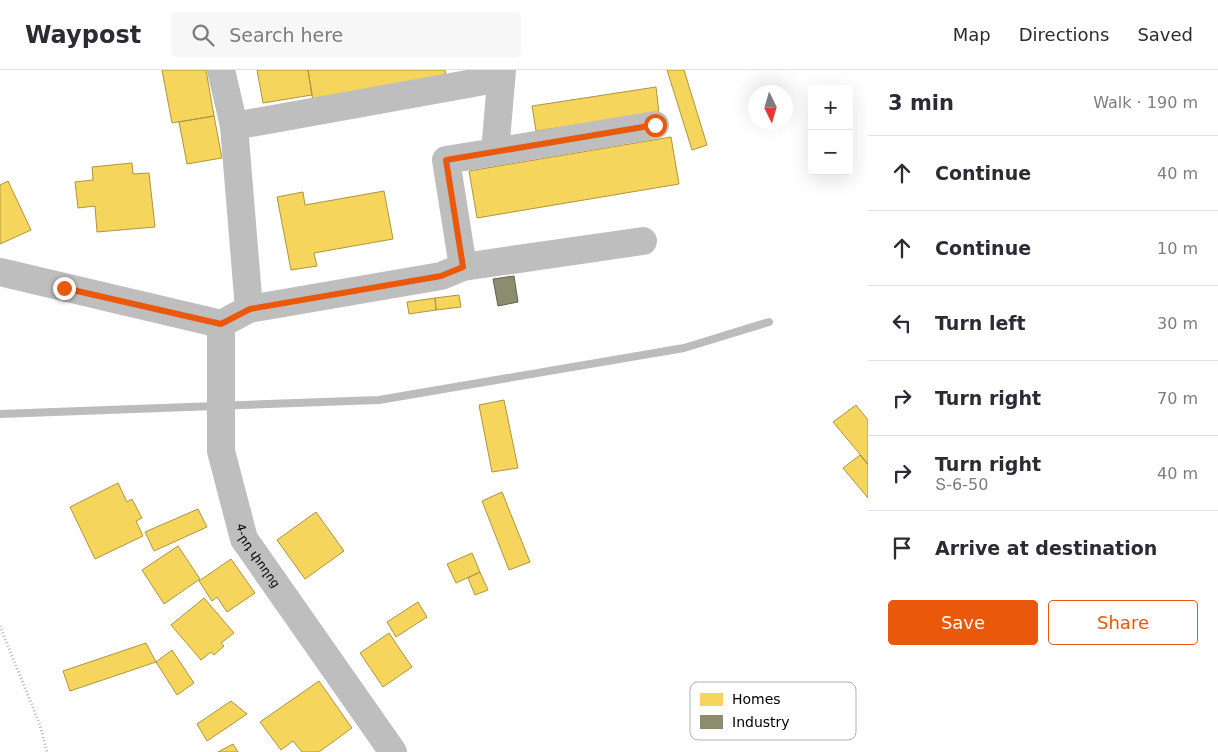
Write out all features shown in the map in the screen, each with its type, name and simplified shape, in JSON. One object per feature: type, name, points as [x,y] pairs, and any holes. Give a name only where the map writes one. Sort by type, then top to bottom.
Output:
[{"type":"street","points":[[221,70],[234,126],[250,309]]},
{"type":"street","points":[[234,126],[501,74],[494,152]]},
{"type":"street","points":[[463,267],[446,160],[655,125]]},
{"type":"street","points":[[0,272],[221,333],[250,309],[441,276],[463,267],[643,241]]},
{"type":"street","name":"4-րդ փողոց","points":[[221,333],[220,451],[244,539],[393,752]]},
{"type":"path","points":[[0,626],[40,725],[47,752]]},
{"type":"building: Homes","points":[[162,70],[206,70],[214,116],[172,123]]},
{"type":"building: Homes","points":[[257,70],[308,70],[312,95],[263,103]]},
{"type":"building: Homes","points":[[308,70],[445,70],[446,78],[313,101]]},
{"type":"building: Homes","points":[[667,70],[684,70],[707,145],[692,150]]},
{"type":"building: Homes","points":[[656,87],[659,113],[536,131],[532,106]]},
{"type":"building: Homes","points":[[214,116],[222,158],[187,164],[179,122]]},
{"type":"building: Homes","points":[[671,137],[679,184],[477,218],[469,171]]},
{"type":"building: Homes","points":[[132,163],[133,174],[149,173],[155,227],[97,232],[95,206],[78,208],[75,182],[93,180],[92,167]]},
{"type":"building: Homes","points":[[8,181],[31,230],[0,244],[0,185]]},
{"type":"building: Homes","points":[[384,191],[393,239],[314,253],[317,266],[291,270],[277,197],[303,192],[305,205]]},
{"type":"building: Homes","points":[[459,295],[461,307],[436,310],[435,298]]},
{"type":"building: Homes","points":[[435,298],[436,310],[409,314],[407,302]]},
{"type":"building: Homes","points":[[504,400],[518,468],[492,472],[479,405]]},
{"type":"building: Homes","points":[[856,405],[868,420],[868,464],[833,422]]},
{"type":"building: Homes","points":[[860,455],[868,465],[868,498],[843,468]]},
{"type":"building: Homes","points":[[118,483],[127,502],[132,499],[142,518],[136,521],[143,536],[95,559],[70,507]]},
{"type":"building: Homes","points":[[502,492],[530,562],[509,570],[482,501]]},
{"type":"building: Homes","points":[[198,509],[207,527],[154,551],[145,532]]},
{"type":"building: Homes","points":[[316,512],[344,551],[305,579],[277,540]]},
{"type":"building: Homes","points":[[178,546],[200,579],[164,604],[142,570]]},
{"type":"building: Homes","points":[[472,553],[480,572],[456,583],[447,564]]},
{"type":"building: Homes","points":[[231,559],[255,593],[227,612],[217,597],[212,601],[199,581]]},
{"type":"building: Homes","points":[[480,572],[488,590],[475,595],[468,578]]},
{"type":"building: Homes","points":[[204,598],[234,633],[221,643],[224,646],[214,655],[211,652],[201,660],[171,625]]},
{"type":"building: Homes","points":[[418,602],[427,617],[396,637],[387,622]]},
{"type":"building: Homes","points":[[389,633],[412,667],[383,687],[360,653]]},
{"type":"building: Homes","points":[[146,643],[156,662],[70,691],[63,671]]},
{"type":"building: Homes","points":[[172,650],[194,683],[177,695],[156,662]]},
{"type":"building: Homes","points":[[319,681],[352,728],[319,752],[302,752],[293,741],[281,750],[260,722]]},
{"type":"building: Homes","points":[[231,701],[247,714],[207,741],[197,724]]},
{"type":"building: Homes","points":[[233,744],[238,752],[218,752]]},
{"type":"building: Industry","points":[[514,276],[518,302],[498,306],[493,279]]},
{"type":"waterway","points":[[0,414],[379,400],[684,348],[769,322]]},
{"type":"route","points":[[64,288],[221,324],[250,309],[441,276],[463,267],[446,160],[655,125]]}]
